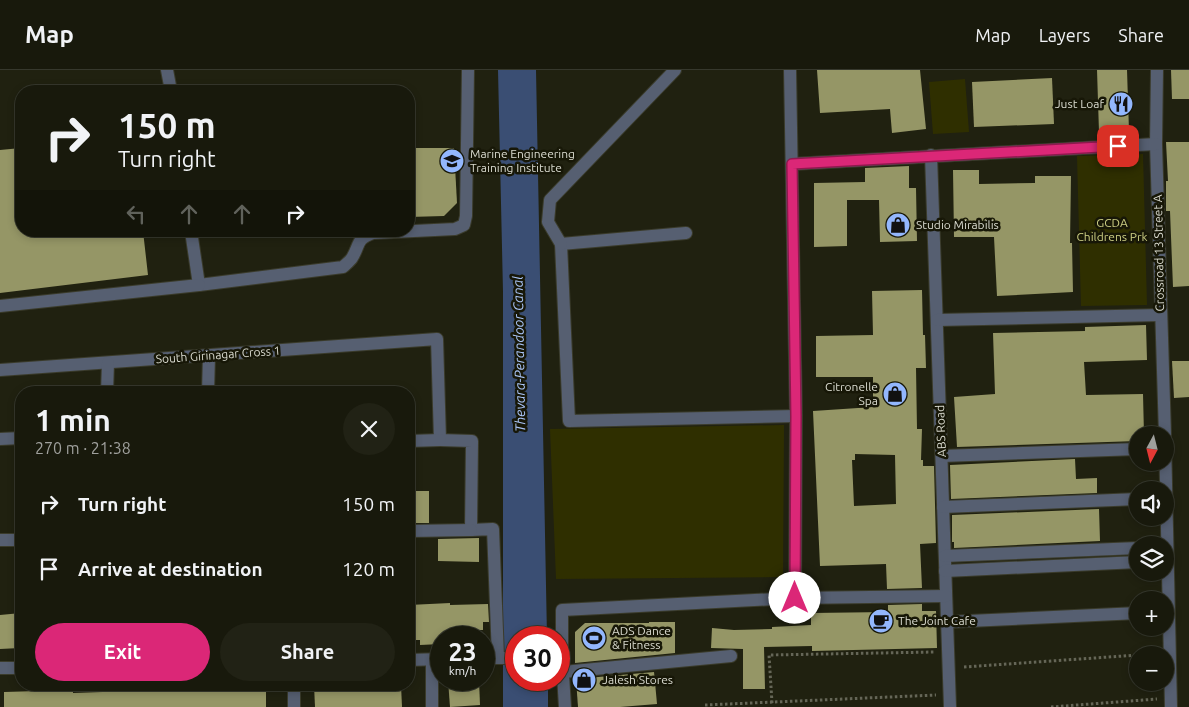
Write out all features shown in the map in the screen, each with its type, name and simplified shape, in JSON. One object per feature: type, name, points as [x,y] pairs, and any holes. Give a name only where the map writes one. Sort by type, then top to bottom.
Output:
[{"type":"street","points":[[168,70],[169,85]]},
{"type":"street","points":[[415,231],[455,229],[464,225],[466,216],[468,70]]},
{"type":"street","points":[[675,70],[550,200],[548,222],[562,244],[569,421],[796,416]]},
{"type":"street","points":[[790,70],[796,416],[795,598]]},
{"type":"street","name":"Crossroad 13 Street A","points":[[1157,70],[1156,144],[1165,426]]},
{"type":"street","points":[[792,164],[1156,144]]},
{"type":"street","name":"ABS Road","points":[[931,156],[950,701]]},
{"type":"street","points":[[562,244],[686,233]]},
{"type":"street","points":[[192,237],[199,285]]},
{"type":"street","points":[[0,306],[199,285],[343,267],[352,258],[356,245],[363,237]]},
{"type":"street","points":[[937,320],[1160,315]]},
{"type":"street","name":"South Girinagar Cross 1","points":[[0,370],[437,339],[440,440]]},
{"type":"street","points":[[208,386],[209,356]]},
{"type":"street","points":[[107,386],[108,363]]},
{"type":"street","points":[[0,439],[15,438]]},
{"type":"street","points":[[415,441],[472,442],[471,530]]},
{"type":"street","points":[[942,456],[1129,449]]},
{"type":"street","points":[[943,507],[1129,499]]},
{"type":"street","points":[[415,532],[493,529],[498,657]]},
{"type":"street","points":[[0,540],[15,540]]},
{"type":"street","points":[[945,556],[1129,548]]},
{"type":"street","points":[[946,571],[1129,562]]},
{"type":"street","points":[[562,626],[562,610],[795,598],[946,596]]},
{"type":"street","points":[[947,622],[1129,613]]},
{"type":"street","points":[[1168,636],[1170,702]]},
{"type":"street","points":[[570,663],[731,656]]},
{"type":"street","points":[[495,657],[505,657]]},
{"type":"street","points":[[415,660],[430,660]]},
{"type":"street","points":[[0,668],[15,668]]},
{"type":"street","points":[[294,691],[294,707]]},
{"type":"street","points":[[432,707],[434,691]]},
{"type":"street","points":[[564,691],[565,707]]},
{"type":"path","points":[[772,703],[769,655],[948,651]]},
{"type":"path","points":[[948,668],[1129,656]]},
{"type":"path","points":[[705,705],[950,701]]},
{"type":"path","points":[[1051,707],[1170,702]]},
{"type":"green space","points":[[965,79],[969,132],[933,134],[929,82]]},
{"type":"green space","name":"GCDA Childrens Prk","points":[[1143,154],[1147,305],[1081,306],[1077,156]]},
{"type":"green space","points":[[784,425],[783,577],[556,579],[550,429]]},
{"type":"water","name":"Thevara-Perandoor Canal","points":[[498,70],[536,70],[547,626],[505,626],[505,691],[548,691],[548,707],[503,707],[503,292]]},
{"type":"building","points":[[817,70],[920,70],[926,129],[892,133],[890,109],[820,113]]},
{"type":"building","points":[[1097,70],[1127,70],[1129,131],[1099,132]]},
{"type":"building","points":[[1171,70],[1189,70],[1189,99],[1172,99]]},
{"type":"building","points":[[1052,78],[1054,124],[974,127],[972,82]]},
{"type":"building","points":[[1166,142],[1189,142],[1189,286],[1173,287],[1170,211],[1166,211],[1166,181],[1168,181]]},
{"type":"building","points":[[415,148],[454,148],[457,203],[444,216],[415,217]]},
{"type":"building","points":[[15,149],[15,237],[144,237],[148,275],[0,293],[0,150]]},
{"type":"building","points":[[909,166],[909,188],[916,188],[917,241],[880,242],[879,200],[847,200],[847,246],[814,247],[814,183],[865,182],[865,168]]},
{"type":"building","points":[[953,170],[979,170],[979,184],[1035,183],[1035,176],[1071,176],[1070,243],[1072,243],[1073,292],[997,296],[994,237],[954,237]]},
{"type":"building","points":[[922,290],[926,368],[916,368],[917,429],[922,429],[921,460],[923,460],[923,466],[934,466],[936,543],[920,544],[922,588],[887,589],[886,564],[820,566],[813,411],[873,407],[873,377],[816,377],[816,336],[873,335],[872,291]],"holes":[[[855,454],[895,455],[896,504],[854,506],[852,460],[855,460]]]},
{"type":"building","points":[[1146,325],[1147,360],[1084,362],[1086,395],[1143,394],[1144,426],[1129,426],[1129,441],[957,447],[954,397],[995,394],[993,333],[1085,331],[1085,327]]},
{"type":"building","points":[[1172,361],[1189,361],[1189,397],[1174,398]]},
{"type":"building","points":[[1075,459],[1076,479],[1097,478],[1097,493],[951,499],[950,465]]},
{"type":"building","points":[[415,491],[429,491],[429,523],[415,523]]},
{"type":"building","points":[[1099,509],[1100,541],[954,548],[954,542],[952,542],[952,515]]},
{"type":"building","points":[[479,538],[479,562],[438,561],[438,539]]},
{"type":"building","points":[[488,604],[489,622],[483,622],[483,626],[430,626],[430,645],[420,645],[420,640],[415,640],[415,605]]},
{"type":"building","points":[[922,604],[922,611],[936,611],[937,648],[812,651],[812,646],[764,647],[765,689],[743,689],[743,649],[711,648],[712,628],[734,630],[772,629],[772,627],[811,625],[811,613],[888,612],[888,605]]},
{"type":"building","points":[[15,614],[15,648],[0,649],[0,615]]},
{"type":"building","points":[[675,622],[675,653],[575,663],[575,632],[585,623]]},
{"type":"building","points":[[654,672],[657,704],[620,707],[578,707],[576,679]]},
{"type":"building","points":[[73,691],[73,693],[266,691],[266,707],[4,707],[4,692]]},
{"type":"building","points":[[314,691],[401,691],[402,707],[315,707]]},
{"type":"building","points":[[449,691],[479,691],[480,705],[450,707]]},
{"type":"place","name":"Just Loaf","points":[[1121,104]]},
{"type":"place","name":"Marine Engineering Training Institute","points":[[452,161]]},
{"type":"place","name":"Studio Mirabilis","points":[[898,225]]},
{"type":"place","name":"Citronelle Spa","points":[[895,394]]},
{"type":"place","name":"The Joint Cafe","points":[[881,621]]},
{"type":"place","name":"ADS Dance & Fitness","points":[[594,638]]},
{"type":"place","name":"Jalesh Stores","points":[[584,680]]},
{"type":"route","points":[[795,598],[796,416],[792,164],[1118,146]]}]
